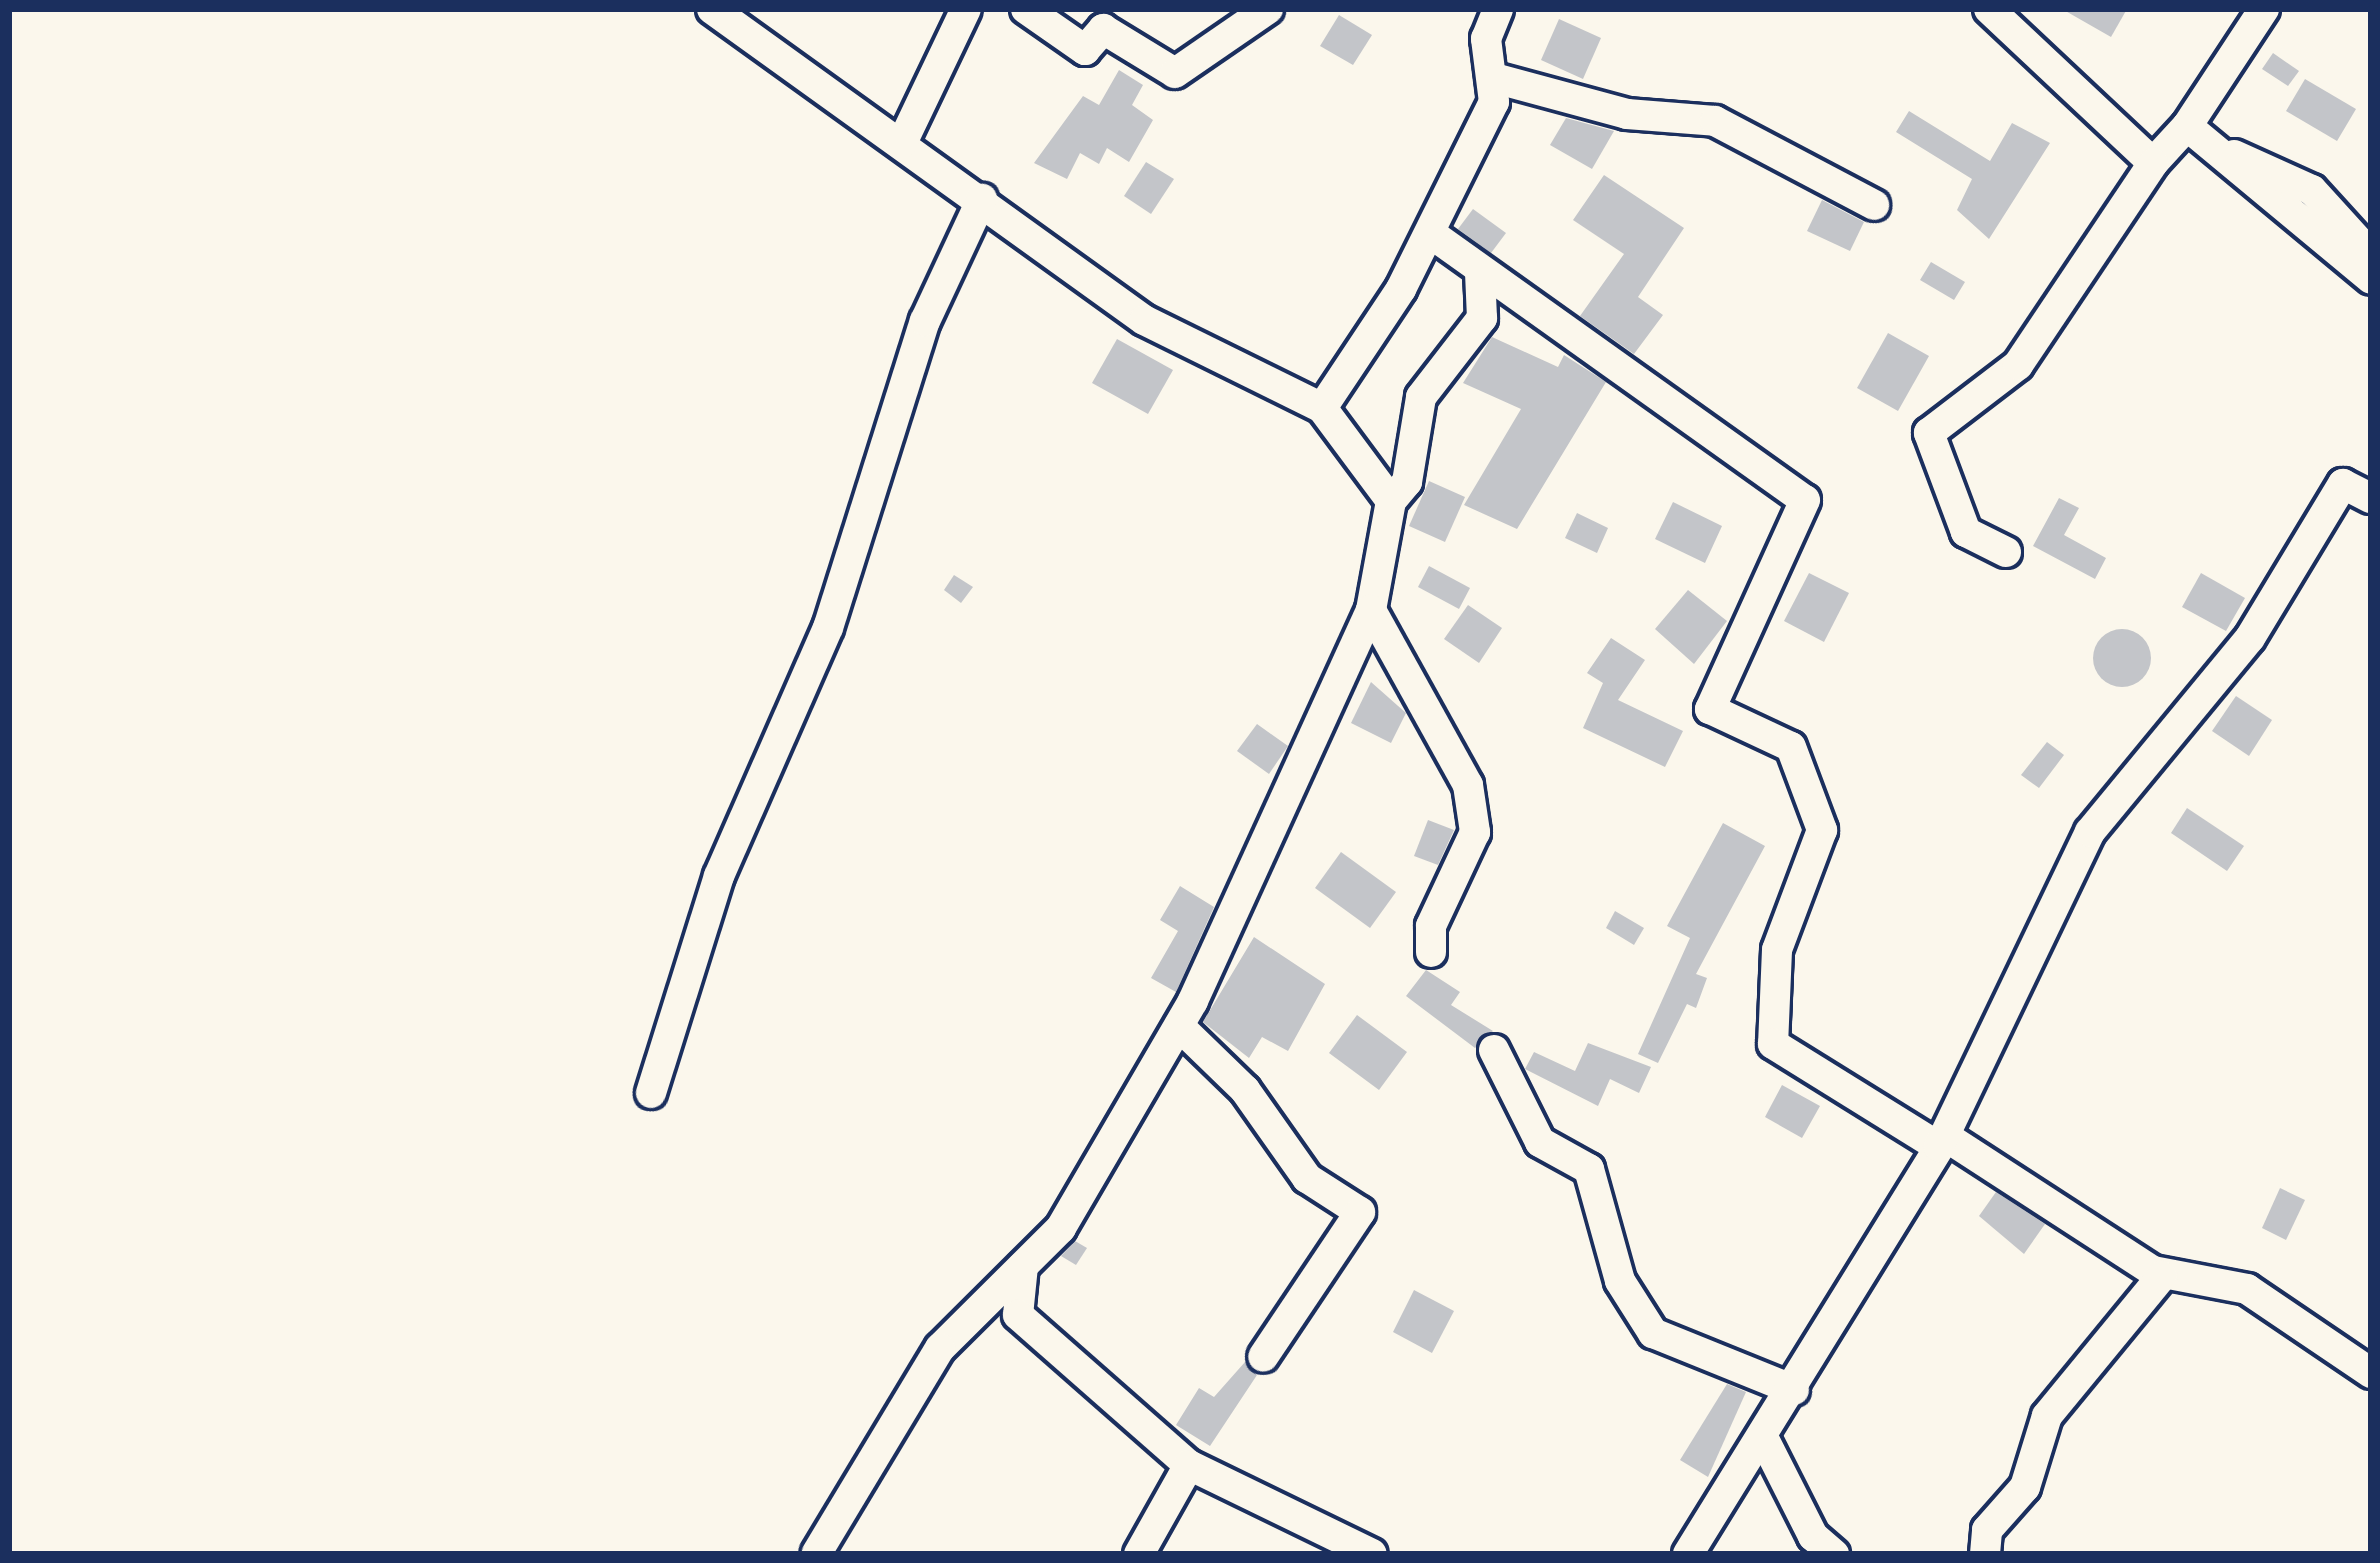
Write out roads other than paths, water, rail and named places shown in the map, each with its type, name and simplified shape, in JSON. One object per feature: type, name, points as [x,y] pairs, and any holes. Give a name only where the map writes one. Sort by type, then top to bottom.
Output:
[{"type":"street","points":[[712,9],[1144,320],[1322,408],[1391,501]]},
{"type":"street","points":[[902,143],[966,9]]},
{"type":"street","points":[[1026,9],[1084,50],[1103,29],[1175,73],[1268,9]]},
{"type":"street","points":[[1322,408],[1430,233],[1494,101],[1486,39],[1498,9]]},
{"type":"street","points":[[2006,552],[1966,532],[1929,433],[2018,364],[2264,9]]},
{"type":"street","points":[[2007,14],[2153,163]]},
{"type":"street","points":[[1494,78],[1627,114],[1715,122],[1874,205]]},
{"type":"street","points":[[2187,126],[2371,279]]},
{"type":"street","points":[[2217,151],[2312,190],[2371,255]]},
{"type":"street","points":[[651,1093],[719,876],[829,628],[925,321],[982,199]]},
{"type":"street","points":[[1430,233],[1805,500],[1710,709],[1791,747],[1822,830],[1777,950],[1773,1044],[2162,1276],[2247,1289],[2371,1373]]},
{"type":"street","points":[[815,1554],[940,1348],[1061,1228],[1179,1026],[1371,610],[1391,501],[1407,482],[1421,397],[1482,318],[1480,273]]},
{"type":"street","points":[[1688,1554],[1764,1439],[1942,1142],[2090,832],[2250,638],[2343,484],[2371,498]]},
{"type":"street","points":[[1371,610],[1468,785],[1475,832],[1431,926],[1431,952]]},
{"type":"street","points":[[1179,1026],[1245,1090],[1306,1178],[1360,1212],[1263,1357]]},
{"type":"street","points":[[1494,1050],[1540,1142],[1588,1169],[1620,1281],[1653,1333],[1794,1390]]},
{"type":"street","points":[[1023,1265],[1018,1315],[1189,1465],[1372,1554]]},
{"type":"street","points":[[1985,1554],[1987,1529],[2025,1487],[2047,1416],[2162,1276]]},
{"type":"street","points":[[1764,1439],[1813,1536],[1834,1554]]},
{"type":"street","points":[[1139,1554],[1189,1465]]}]
